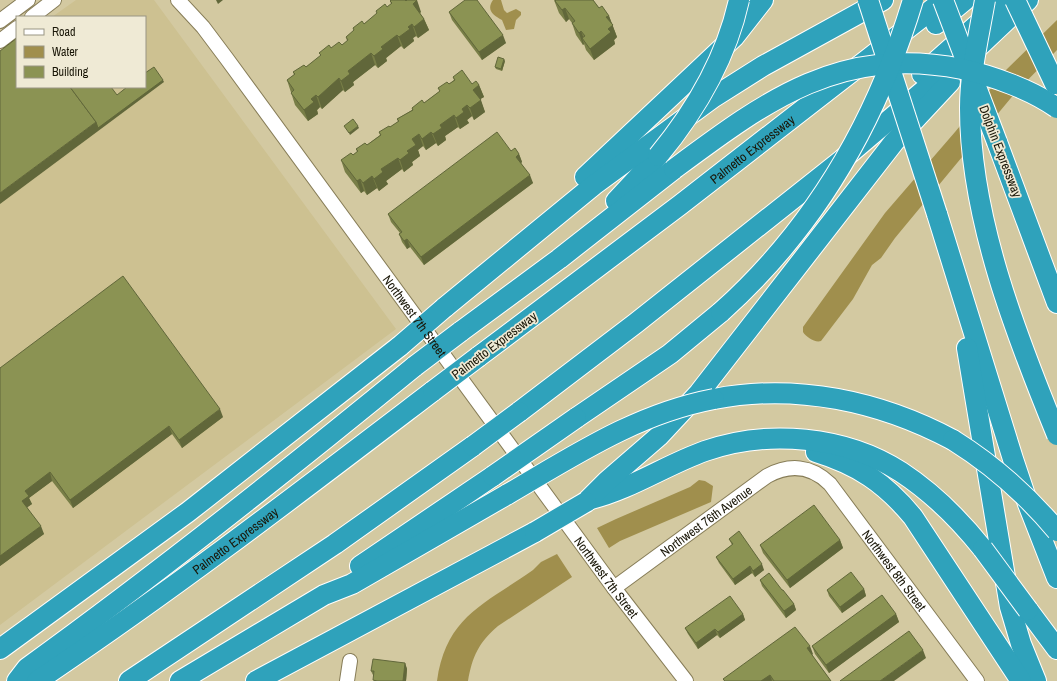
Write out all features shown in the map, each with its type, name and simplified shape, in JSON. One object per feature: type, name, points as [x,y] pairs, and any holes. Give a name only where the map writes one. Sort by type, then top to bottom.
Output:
[{"type":"highway","points":[[460,332],[538,263],[615,201],[658,156],[684,122],[707,86],[724,48],[739,0]]},
{"type":"highway","points":[[501,260],[523,236],[734,37],[763,0]]},
{"type":"highway","points":[[868,0],[1028,504],[1057,578]]},
{"type":"highway","points":[[0,649],[188,512],[400,346],[501,260],[527,241],[620,164],[714,97],[763,66],[883,0]]},
{"type":"highway","points":[[324,595],[348,573],[493,476],[670,354],[721,312],[763,272],[786,245],[828,190],[855,143],[879,94],[897,48],[913,0]]},
{"type":"highway","name":"Dolphin Expressway","points":[[943,0],[1057,303]]},
{"type":"highway","name":"Palmetto Expressway","points":[[37,681],[211,558],[680,205],[943,0]]},
{"type":"highway","points":[[680,205],[760,158],[924,34],[964,0]]},
{"type":"highway","points":[[985,0],[970,108],[973,151],[980,202],[990,245],[1017,331],[1057,435]]},
{"type":"highway","points":[[810,184],[832,151],[1005,0]]},
{"type":"highway","points":[[1015,0],[1056,86]]},
{"type":"highway","points":[[128,681],[335,544],[519,412],[636,323],[810,184],[929,86],[973,52],[1028,0]]},
{"type":"highway","points":[[256,681],[535,532],[587,501],[607,481],[659,436],[699,393],[894,142],[947,85],[973,52]]},
{"type":"highway","points":[[17,681],[27,668],[173,561],[415,366],[559,259],[674,169],[757,110],[792,90],[824,76],[849,69],[913,63],[946,66],[998,79],[1057,108]]},
{"type":"highway","points":[[968,316],[967,350],[1010,607],[1021,644],[1036,681]]},
{"type":"highway","points":[[180,681],[324,595],[352,584],[624,428],[684,406],[714,399],[744,395],[779,393],[832,398],[867,405],[902,416],[953,440],[997,470],[1020,490],[1057,531]]},
{"type":"highway","points":[[587,501],[613,494],[688,458],[706,451],[739,443],[777,439],[808,440],[832,444],[866,455],[900,471],[929,493],[960,522],[1057,649]]},
{"type":"highway","points":[[739,443],[815,452],[856,467],[880,483],[913,517],[1020,681]]},
{"type":"street","points":[[0,21],[28,0]]},
{"type":"street","points":[[33,16],[54,0]]},
{"type":"street","name":"Northwest 7th Street","points":[[178,0],[203,27],[614,588],[686,681]]},
{"type":"street","name":"Northwest 7th Street","points":[[188,0],[203,27]]},
{"type":"street","points":[[0,41],[16,29]]},
{"type":"street","name":"Northwest 76th Avenue","points":[[614,588],[766,476],[782,469],[804,468]]},
{"type":"street","name":"Northwest 8th Street","points":[[804,468],[822,476],[830,484],[977,681]]},
{"type":"street","points":[[348,681],[350,661]]},
{"type":"shaded area","points":[[76,0],[154,0],[396,329],[0,625],[0,55],[16,85],[16,88],[146,88],[146,16],[53,16]]},
{"type":"water","points":[[493,0],[501,0],[504,10],[507,13],[516,9],[521,12],[521,15],[516,20],[514,29],[506,30],[502,20],[492,12],[490,7]]},
{"type":"water","points":[[1057,20],[1057,50],[1015,93],[895,238],[881,258],[872,265],[853,299],[821,341],[808,338],[803,332],[803,327],[885,213],[1006,70]]},
{"type":"water","points":[[699,480],[705,481],[713,486],[711,502],[620,541],[609,548],[597,528],[690,487]]},
{"type":"water","points":[[557,554],[572,577],[491,632],[477,650],[468,681],[437,681],[442,659],[449,641],[459,626],[470,614],[533,570],[541,562]]},
{"type":"building","points":[[417,0],[413,4],[424,19],[414,27],[412,24],[408,27],[410,29],[399,37],[397,35],[381,47],[383,49],[374,56],[371,53],[348,71],[350,74],[341,81],[339,78],[318,97],[316,95],[311,99],[314,102],[304,110],[291,93],[294,90],[287,80],[295,74],[293,72],[304,65],[306,67],[321,55],[319,53],[329,45],[331,48],[339,42],[342,45],[348,40],[346,37],[354,30],[353,28],[362,21],[364,24],[385,4],[387,7],[392,3],[390,1]]},
{"type":"building","points":[[465,0],[477,0],[503,35],[479,52],[449,12]]},
{"type":"building","points":[[593,0],[599,8],[602,6],[609,16],[606,17],[613,25],[608,29],[611,32],[590,49],[582,38],[585,36],[581,31],[579,33],[572,23],[575,21],[565,8],[562,10],[555,1]]},
{"type":"building","points":[[16,39],[16,88],[71,88],[96,122],[0,193],[0,51]]},
{"type":"building","points":[[498,57],[504,59],[501,69],[495,67]]},
{"type":"building","points":[[154,67],[163,80],[98,128],[96,122],[71,88],[112,88],[117,95],[126,88],[146,88],[146,72]]},
{"type":"building","points":[[462,70],[472,84],[476,81],[479,85],[473,90],[481,100],[470,108],[467,105],[462,109],[464,112],[456,118],[454,115],[440,125],[442,128],[433,134],[431,132],[422,139],[419,134],[412,139],[416,145],[407,151],[409,153],[400,160],[398,158],[381,169],[383,172],[374,179],[372,176],[363,183],[360,179],[357,181],[341,160],[351,153],[353,155],[358,151],[356,149],[365,143],[367,145],[381,135],[379,132],[399,121],[397,119],[413,110],[412,108],[422,100],[424,103],[440,91],[438,88],[447,82],[449,84],[455,80],[453,77]]},
{"type":"building","points":[[353,119],[358,126],[349,133],[344,126]]},
{"type":"building","points":[[497,132],[511,151],[515,148],[519,154],[516,157],[530,175],[421,257],[407,239],[404,241],[399,234],[402,232],[388,214]]},
{"type":"building","points":[[123,276],[220,409],[179,440],[169,426],[70,500],[50,472],[25,491],[29,496],[22,501],[41,526],[0,556],[0,368]]},
{"type":"building","points":[[814,505],[840,540],[787,580],[760,545]]},
{"type":"building","points":[[739,531],[762,564],[753,571],[750,566],[733,579],[716,557],[733,544],[729,539]]},
{"type":"building","points":[[851,572],[864,589],[840,607],[827,590]]},
{"type":"building","points":[[769,573],[794,604],[784,611],[760,580]]},
{"type":"building","points":[[882,595],[896,614],[826,665],[812,646]]},
{"type":"building","points":[[730,596],[743,614],[718,632],[715,629],[696,643],[685,628]]},
{"type":"building","points":[[795,627],[810,646],[807,648],[831,681],[774,681],[770,675],[761,681],[725,681],[723,679]]},
{"type":"building","points":[[909,631],[923,650],[880,681],[840,681]]},
{"type":"building","points":[[373,659],[405,663],[403,681],[373,680],[374,671],[371,671]]}]
